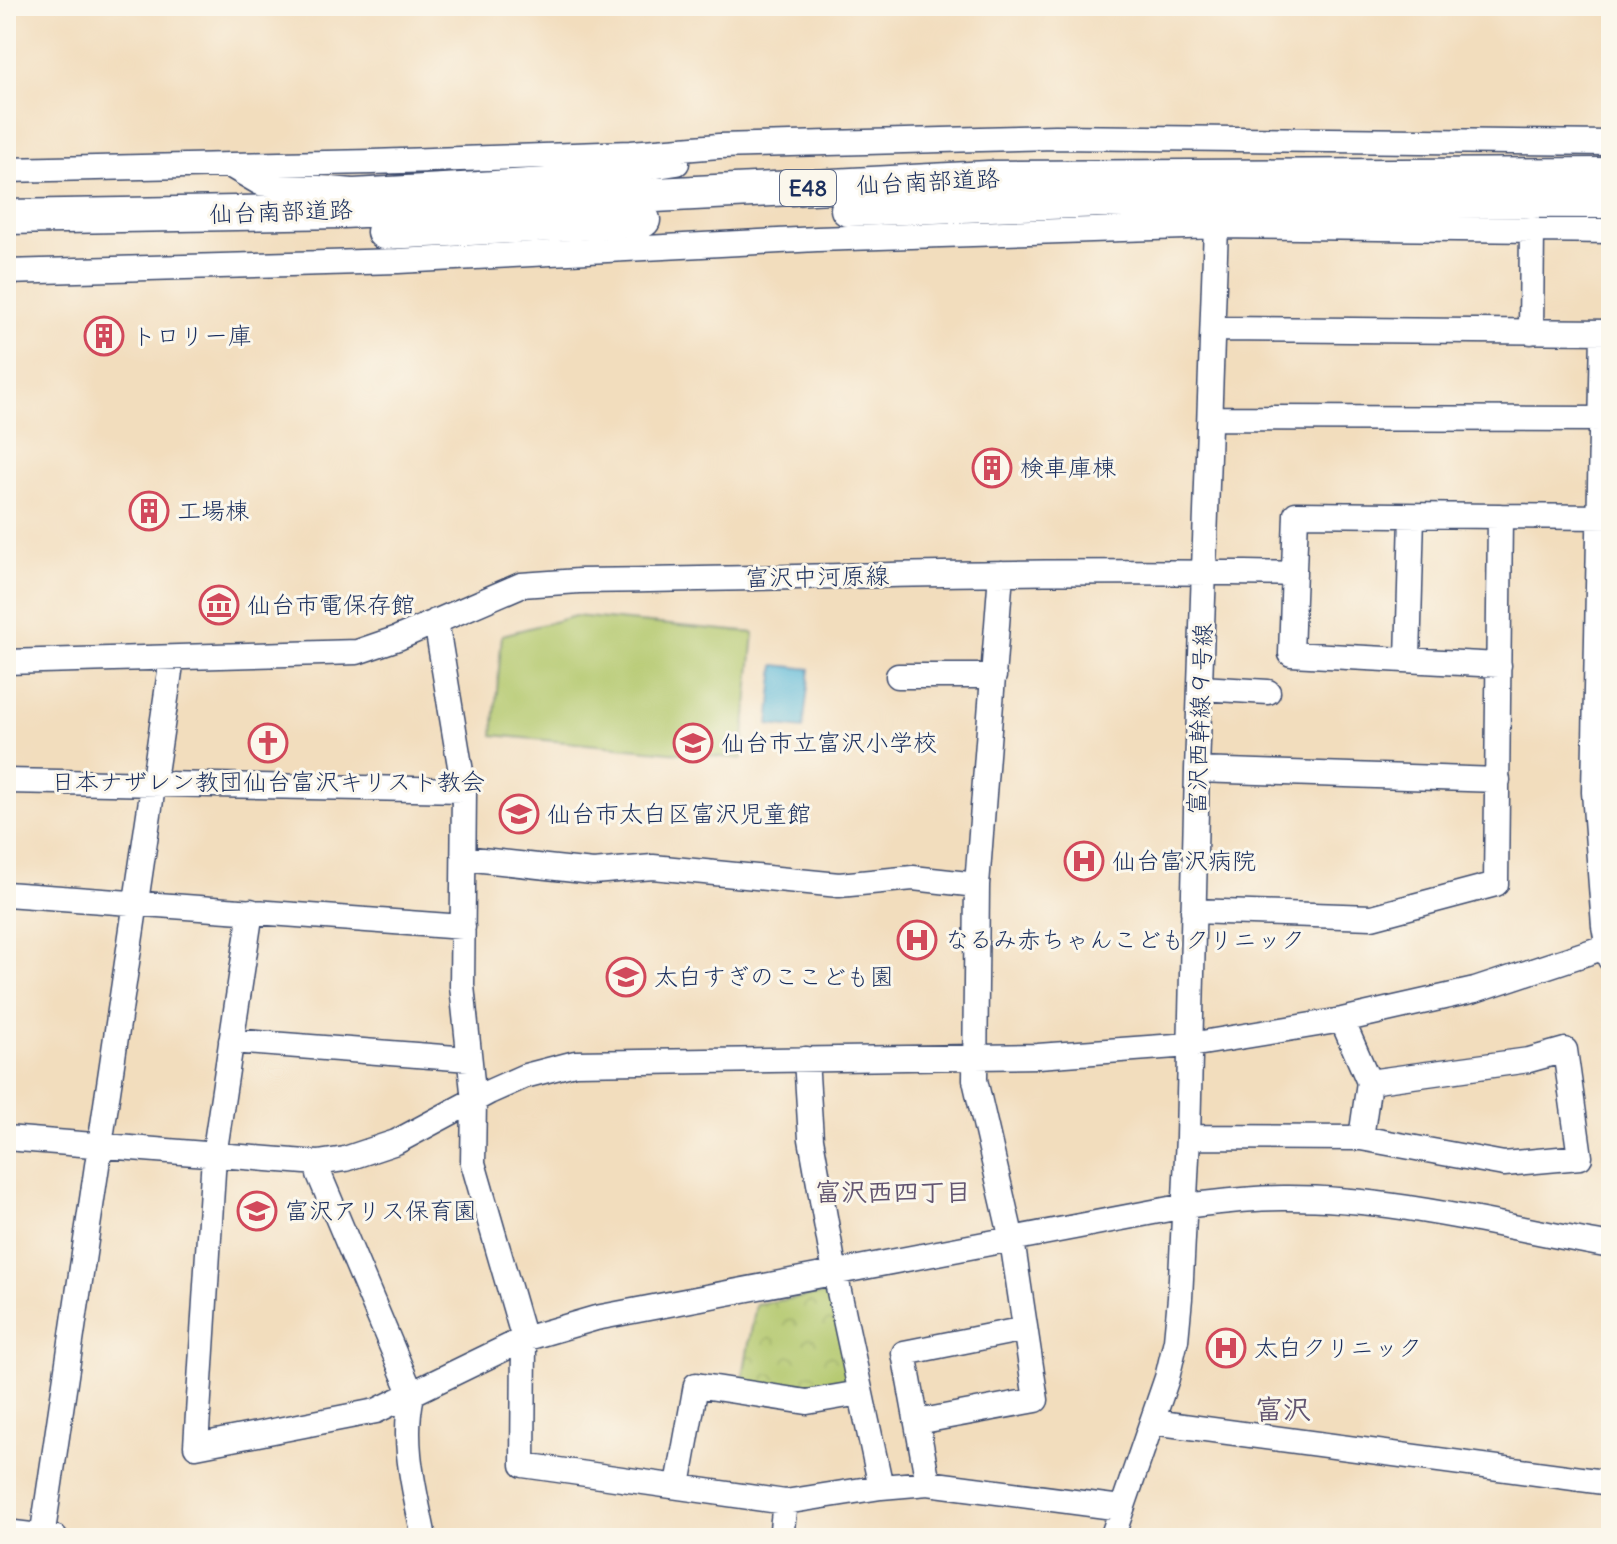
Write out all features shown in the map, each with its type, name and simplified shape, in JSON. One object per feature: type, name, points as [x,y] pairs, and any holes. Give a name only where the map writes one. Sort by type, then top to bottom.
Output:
[{"type":"highway","name":"仙台南部道路","points":[[6,217],[343,211],[989,178],[1611,175]]},
{"type":"highway","name":"仙台南部道路","points":[[6,240],[164,239],[486,229],[822,210],[1103,200],[1611,201]]},
{"type":"street","points":[[6,170],[631,153],[704,147],[1055,137],[1611,143]]},
{"type":"street","points":[[229,165],[260,183],[353,191],[480,187],[580,178],[669,165],[693,159],[704,147]]},
{"type":"street","points":[[6,272],[398,261],[482,249],[1216,226],[1611,231]]},
{"type":"street","name":"富沢西幹線９号線","points":[[1112,1538],[1153,1422],[1176,1340],[1188,1137],[1216,226]]},
{"type":"street","points":[[1531,332],[1532,229]]},
{"type":"street","points":[[6,1138],[318,1163],[345,1159],[396,1142],[525,1076],[575,1063],[1038,1056],[1190,1045],[1342,1020],[1475,990],[1610,951],[1604,926],[1602,792],[1607,332],[1213,329]]},
{"type":"street","points":[[1211,418],[1606,419]]},
{"type":"street","points":[[1499,665],[1291,654],[1296,514],[1605,517]]},
{"type":"street","points":[[1408,659],[1412,516]]},
{"type":"street","points":[[1193,911],[1372,917],[1496,884],[1500,516]]},
{"type":"street","points":[[917,1422],[1036,1400],[1012,1240],[975,1080],[977,885],[1001,573]]},
{"type":"street","name":"富沢中河原線","points":[[6,662],[357,652],[521,585],[579,581],[1001,573],[1294,574]]},
{"type":"street","points":[[436,621],[464,790],[462,986],[474,1101],[473,1163],[524,1339],[523,1465],[785,1502],[928,1483],[1121,1508]]},
{"type":"street","points":[[6,1532],[47,1537],[172,658]]},
{"type":"street","points":[[898,676],[994,676]]},
{"type":"street","points":[[1201,688],[1268,692]]},
{"type":"street","points":[[1197,770],[1498,780]]},
{"type":"street","points":[[6,781],[464,790]]},
{"type":"street","points":[[464,858],[593,872],[653,867],[839,885],[913,878],[977,885]]},
{"type":"street","points":[[6,894],[463,927]]},
{"type":"street","points":[[251,911],[214,1156],[196,1446],[376,1411],[524,1339],[596,1318],[1185,1206],[1282,1198],[1341,1200],[1420,1210],[1611,1246]]},
{"type":"street","points":[[1342,1020],[1369,1082],[1361,1138]]},
{"type":"street","points":[[231,1041],[469,1059]]},
{"type":"street","points":[[1188,1137],[1361,1138],[1504,1164],[1580,1157],[1565,1050],[1529,1060],[1369,1082]]},
{"type":"street","points":[[806,1059],[811,1139],[835,1273],[881,1487]]},
{"type":"street","points":[[318,1163],[319,1174],[412,1395],[407,1446],[424,1538]]},
{"type":"street","points":[[928,1483],[904,1353],[1025,1329]]},
{"type":"street","points":[[678,1485],[696,1385],[807,1402],[860,1393]]},
{"type":"street","points":[[1153,1422],[1611,1483]]},
{"type":"street","points":[[781,1538],[785,1502]]},
{"type":"green space","points":[[575,616],[754,633],[742,759],[493,735],[502,635]]},
{"type":"green space","points":[[822,1294],[832,1300],[850,1378],[842,1389],[804,1396],[741,1387],[756,1304]]},
{"type":"water","points":[[775,665],[810,669],[803,729],[769,725]]},
{"type":"place","name":"トロリー庫","points":[[104,336]]},
{"type":"place","name":"検車庫棟","points":[[992,468]]},
{"type":"place","name":"工場棟","points":[[149,511]]},
{"type":"place","name":"仙台市電保存館","points":[[219,605]]},
{"type":"place","name":"日本ナザレン教団仙台富沢キリスト教会","points":[[268,743]]},
{"type":"place","name":"仙台市立富沢小学校","points":[[693,743]]},
{"type":"place","name":"仙台市太白区富沢児童館","points":[[519,814]]},
{"type":"place","name":"仙台富沢病院","points":[[1084,861]]},
{"type":"place","name":"なるみ赤ちゃんこどもクリニック","points":[[917,940]]},
{"type":"place","name":"太白すぎのここども園","points":[[626,977]]},
{"type":"place","name":"富沢アリス保育園","points":[[257,1211]]},
{"type":"place","name":"太白クリニック","points":[[1226,1348]]},
{"type":"district","name":"富沢西四丁目","points":[[893,1192]]},
{"type":"district","name":"富沢","points":[[1283,1409]]}]
